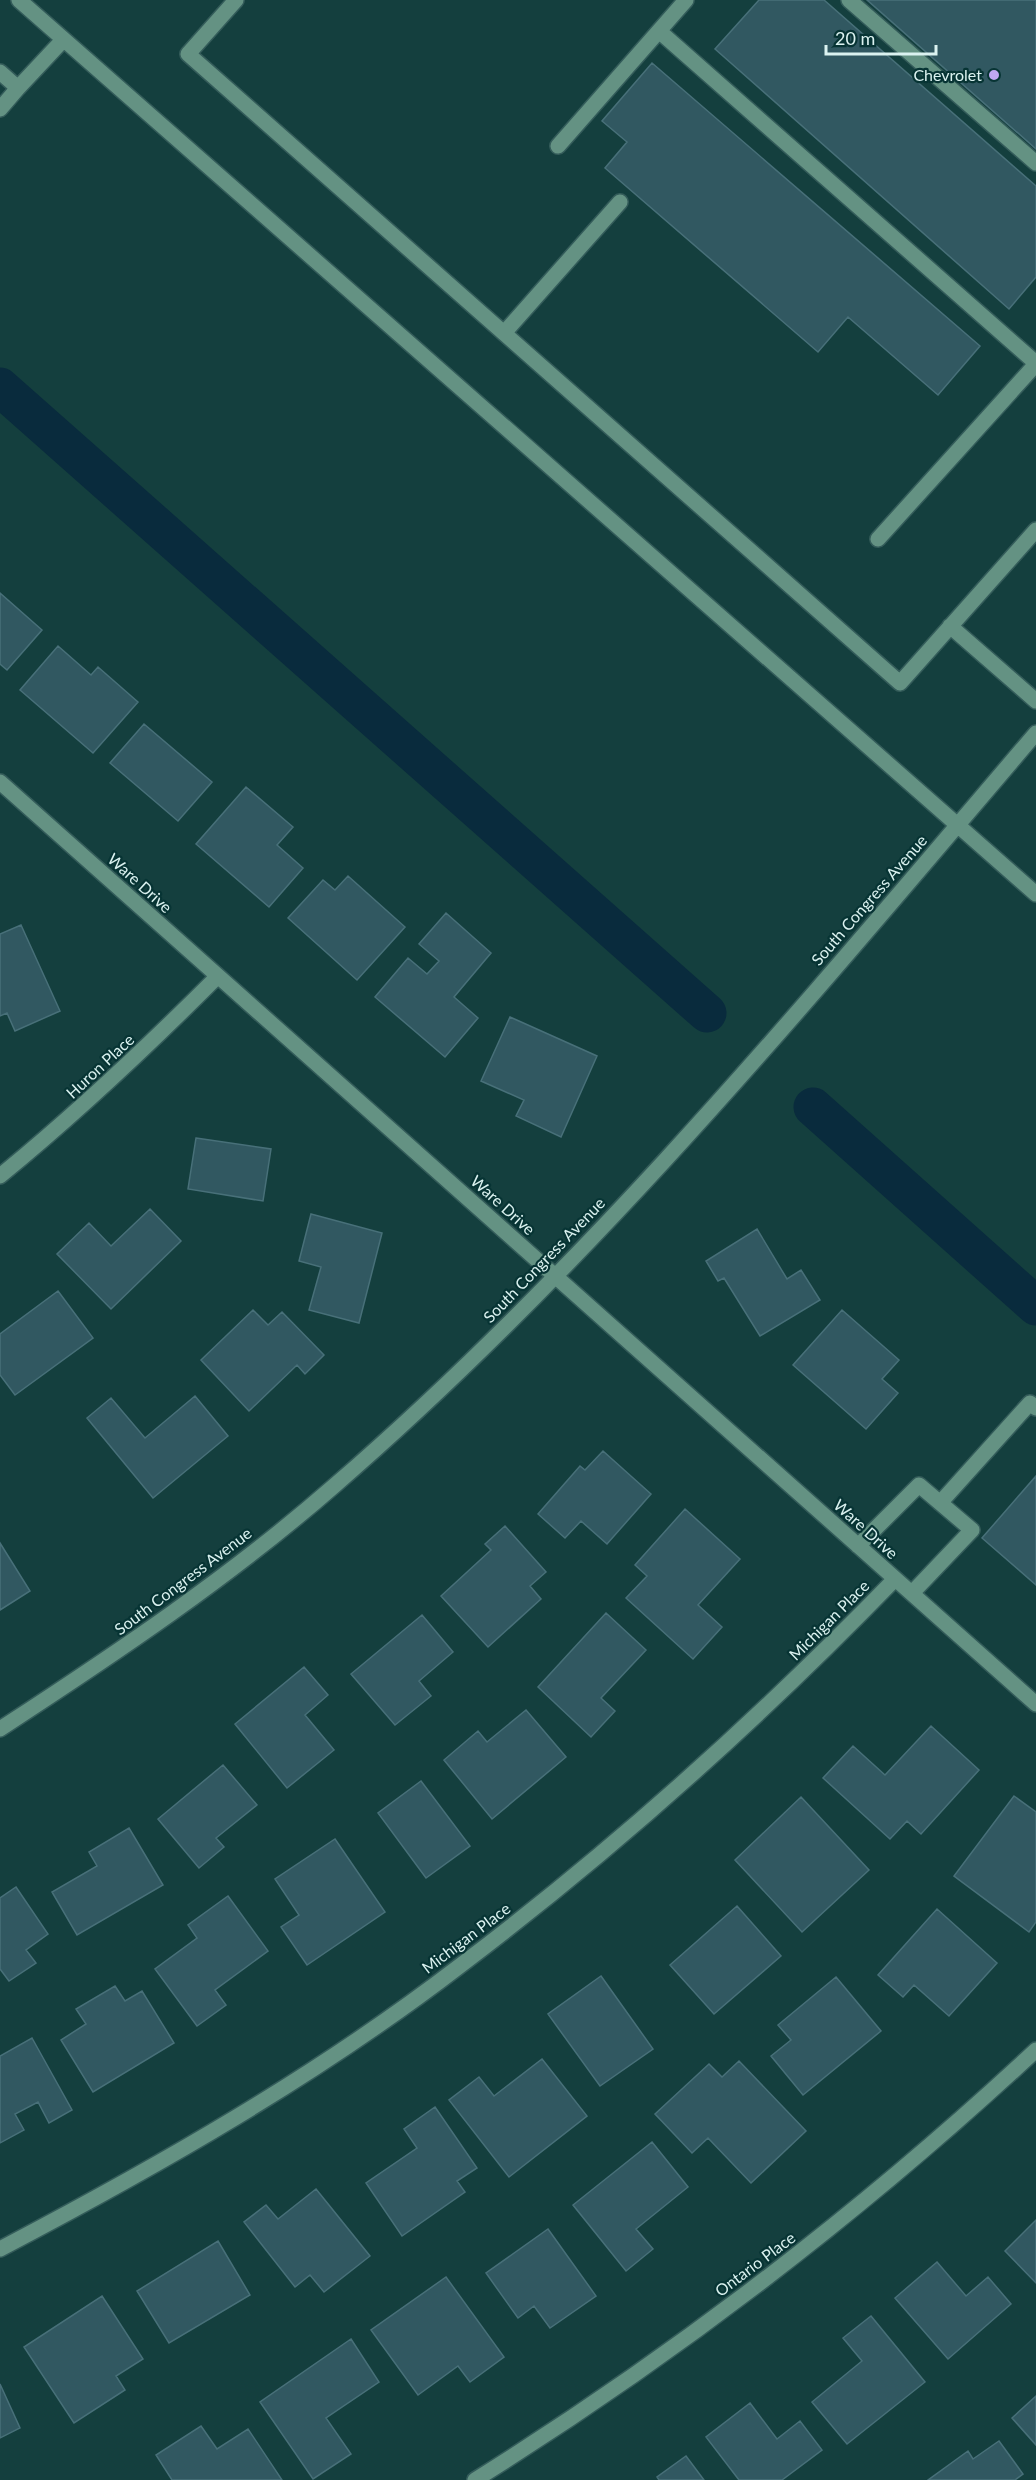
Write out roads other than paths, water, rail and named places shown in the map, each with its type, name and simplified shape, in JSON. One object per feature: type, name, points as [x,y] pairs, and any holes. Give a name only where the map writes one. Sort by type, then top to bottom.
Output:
[{"type":"street","points":[[19,0],[1036,894]]},
{"type":"street","points":[[236,0],[188,54],[900,683],[1036,530]]},
{"type":"street","points":[[558,147],[686,0]]},
{"type":"street","points":[[849,0],[1036,163]]},
{"type":"street","points":[[659,31],[1036,363],[878,539]]},
{"type":"street","points":[[0,109],[63,40]]},
{"type":"street","points":[[0,72],[18,88]]},
{"type":"street","points":[[504,333],[620,202]]},
{"type":"street","points":[[950,626],[1036,701]]},
{"type":"street","name":"South Congress Avenue","points":[[0,1729],[120,1651],[204,1591],[333,1488],[446,1385],[556,1276],[768,1045],[1036,733]]},
{"type":"street","name":"Ware Drive","points":[[0,782],[1036,1704]]},
{"type":"street","name":"Huron Place","points":[[0,1176],[78,1111],[147,1047],[218,976]]},
{"type":"street","points":[[940,1503],[1030,1403],[1036,1408]]},
{"type":"street","points":[[858,1546],[919,1485],[972,1530],[912,1593]]},
{"type":"street","name":"Michigan Place","points":[[0,2249],[112,2190],[219,2128],[358,2038],[459,1967],[590,1865],[715,1757],[834,1642],[895,1579]]},
{"type":"street","name":"Ontario Place","points":[[475,2480],[557,2429],[702,2328],[842,2221],[976,2106],[1036,2050]]},
{"type":"waterway","points":[[0,387],[707,1013]]},
{"type":"waterway","points":[[813,1107],[1036,1306]]},
{"type":"place","name":"Chevrolet","points":[[994,75]]}]
